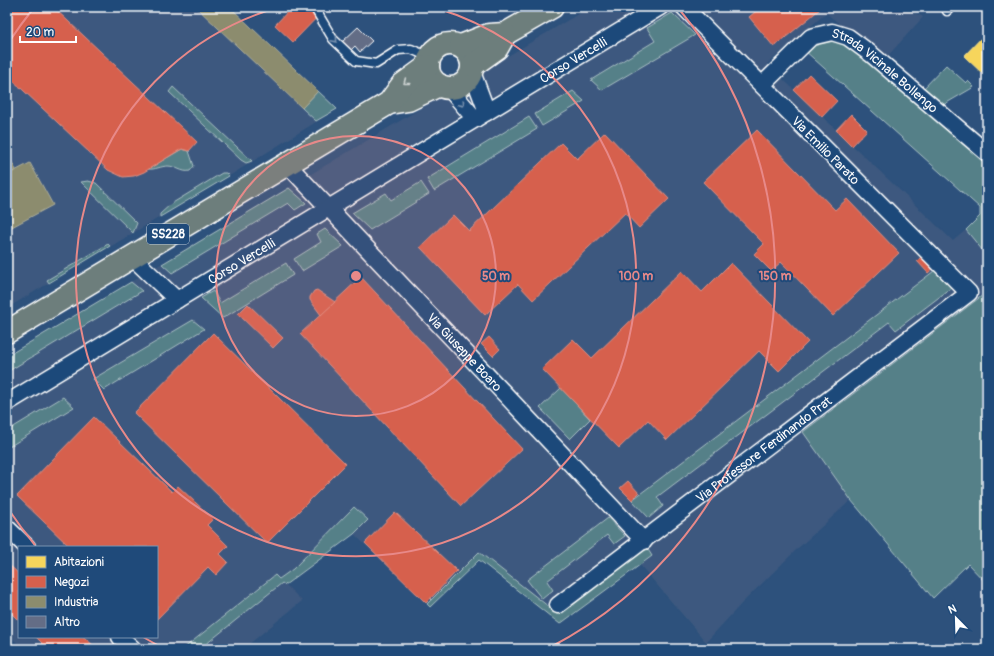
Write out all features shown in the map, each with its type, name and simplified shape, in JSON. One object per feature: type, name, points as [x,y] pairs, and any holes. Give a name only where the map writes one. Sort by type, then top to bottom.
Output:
[{"type":"main road","points":[[461,46],[489,35],[505,34],[552,7]]},
{"type":"main road","points":[[472,68],[497,48],[505,34]]},
{"type":"main road","points":[[446,43],[461,46],[468,52],[472,68],[469,78],[463,84],[456,87],[444,86],[434,82],[430,76],[429,62],[436,47],[446,43]]},
{"type":"main road","name":"SS228","points":[[389,103],[402,85],[429,62]]},
{"type":"main road","name":"SS228","points":[[7,332],[286,163],[389,103],[408,100],[444,86]]},
{"type":"street","name":"Corso Vercelli","points":[[7,403],[660,7]]},
{"type":"street","name":"Via Emilio Parato","points":[[684,7],[969,293]]},
{"type":"street","name":"Strada Vicinale Bollengo","points":[[762,85],[811,37],[832,32],[848,37],[871,54],[987,153]]},
{"type":"street","points":[[472,68],[481,116]]},
{"type":"street","points":[[444,86],[481,116]]},
{"type":"street","name":"Via Giuseppe Boaro","points":[[286,163],[644,541]]},
{"type":"street","points":[[132,256],[177,300]]},
{"type":"street","name":"Via Professore Ferdinando Prat","points":[[558,605],[969,293]]},
{"type":"street","points":[[7,528],[26,546]]},
{"type":"street","points":[[121,638],[133,649]]},
{"type":"lane","points":[[314,7],[333,38],[356,61],[376,64],[398,50],[411,49],[429,62]]},
{"type":"shaded area","points":[[7,7],[230,7],[337,109],[229,176],[7,308]]},
{"type":"shaded area","points":[[590,7],[718,7],[721,10],[724,7],[903,7],[923,17],[884,60],[826,13],[767,64],[953,241],[966,230],[987,256],[987,292],[804,431],[851,500],[797,549],[743,602],[706,642],[640,565],[652,556],[647,548],[558,614],[479,552],[427,604],[354,534],[285,584],[302,601],[243,649],[23,649],[7,633],[7,356]]},
{"type":"green space","points":[[672,13],[695,35],[602,90],[591,80],[655,41],[647,28]]},
{"type":"green space","points":[[827,39],[851,45],[987,159],[987,256],[966,230],[980,216],[980,208],[804,50],[807,46]]},
{"type":"green space","points":[[946,65],[966,83],[968,81],[974,87],[943,105],[922,90]]},
{"type":"green space","points":[[173,87],[252,161],[246,163],[241,160],[169,92]]},
{"type":"green space","points":[[318,91],[337,109],[316,121],[302,108]]},
{"type":"green space","points":[[573,91],[584,101],[542,126],[535,114]]},
{"type":"green space","points":[[529,117],[537,129],[434,191],[427,179]]},
{"type":"green space","points":[[182,149],[189,151],[194,166],[190,171],[184,171],[168,166],[148,169]]},
{"type":"green space","points":[[222,173],[226,173],[229,176],[160,217],[160,214],[171,204]]},
{"type":"green space","points":[[88,181],[96,183],[137,223],[133,233],[81,182]]},
{"type":"green space","points":[[421,182],[429,194],[370,230],[352,213],[386,193],[391,200]]},
{"type":"green space","points":[[289,188],[306,203],[295,210],[288,203],[172,273],[162,264]]},
{"type":"green space","points":[[325,229],[343,246],[302,271],[294,259],[321,242],[317,234]]},
{"type":"green space","points":[[108,244],[110,246],[49,283],[47,280]]},
{"type":"green space","points":[[286,263],[293,275],[223,318],[201,298],[213,291],[220,303]]},
{"type":"green space","points":[[938,268],[955,285],[896,330],[889,322],[657,497],[663,506],[649,518],[632,500]]},
{"type":"green space","points":[[131,282],[142,291],[7,372],[7,356]]},
{"type":"green space","points":[[987,292],[987,584],[968,564],[933,598],[851,500],[803,432]]},
{"type":"green space","points":[[193,320],[204,329],[104,390],[93,379]]},
{"type":"green space","points":[[561,388],[590,419],[570,439],[540,408]]},
{"type":"green space","points":[[63,397],[74,407],[7,448],[7,431]]},
{"type":"green space","points":[[354,507],[368,520],[354,534],[285,585],[282,583],[200,649],[183,649],[275,575],[279,579],[293,569]]},
{"type":"green space","points":[[608,518],[625,536],[614,544],[607,535],[547,581],[553,590],[542,599],[527,580]]},
{"type":"green space","points":[[647,548],[652,556],[560,624],[479,560],[430,607],[427,604],[479,552],[558,614]]},
{"type":"building: Abitazioni","points":[[987,32],[987,72],[984,75],[964,56]]},
{"type":"building: Negozi","points":[[7,7],[53,7],[197,142],[189,151],[182,149],[144,172],[134,176],[123,177],[108,170],[7,75]]},
{"type":"building: Negozi","points":[[292,7],[327,7],[293,42],[275,25]]},
{"type":"building: Negozi","points":[[761,7],[819,7],[820,9],[774,47],[749,17]]},
{"type":"building: Negozi","points":[[809,74],[837,101],[822,117],[794,90]]},
{"type":"building: Negozi","points":[[851,114],[867,130],[852,146],[836,130]]},
{"type":"building: Negozi","points":[[757,130],[835,210],[847,199],[899,253],[833,316],[781,262],[771,271],[754,254],[764,244],[703,182]]},
{"type":"building: Negozi","points":[[605,132],[669,199],[639,228],[625,213],[533,300],[518,284],[485,315],[420,247],[453,215],[469,231],[561,143],[577,159]]},
{"type":"building: Negozi","points":[[924,254],[936,266],[928,273],[917,261]]},
{"type":"building: Negozi","points":[[731,263],[808,342],[779,371],[759,351],[667,440],[648,420],[619,448],[542,369],[573,339],[592,358],[682,271],[702,292]]},
{"type":"building: Negozi","points":[[361,277],[522,449],[461,506],[300,334]]},
{"type":"building: Negozi","points":[[317,290],[335,302],[321,315],[310,300],[310,297],[314,291]]},
{"type":"building: Negozi","points":[[248,304],[283,338],[273,348],[238,314]]},
{"type":"building: Negozi","points":[[213,333],[346,464],[267,543],[134,413]]},
{"type":"building: Negozi","points":[[489,337],[500,349],[493,356],[481,344]]},
{"type":"building: Negozi","points":[[94,417],[172,492],[178,486],[213,519],[207,525],[228,546],[220,554],[228,562],[216,575],[208,567],[158,618],[158,546],[69,546],[17,496]]},
{"type":"building: Negozi","points":[[628,481],[639,493],[632,500],[620,488]]},
{"type":"building: Negozi","points":[[395,512],[457,571],[426,603],[365,543]]},
{"type":"building: Negozi","points":[[7,563],[18,573],[18,620],[7,609]]},
{"type":"building: Negozi","points":[[37,638],[85,638],[97,649],[48,649]]},
{"type":"building: Industria","points":[[196,7],[230,7],[318,91],[302,108]]},
{"type":"building: Industria","points":[[7,153],[16,170],[7,175]]},
{"type":"building: Industria","points":[[30,163],[53,205],[8,229],[7,175]]},
{"type":"building: Altro","points":[[358,27],[372,41],[360,52],[355,46],[350,51],[342,42]]}]
